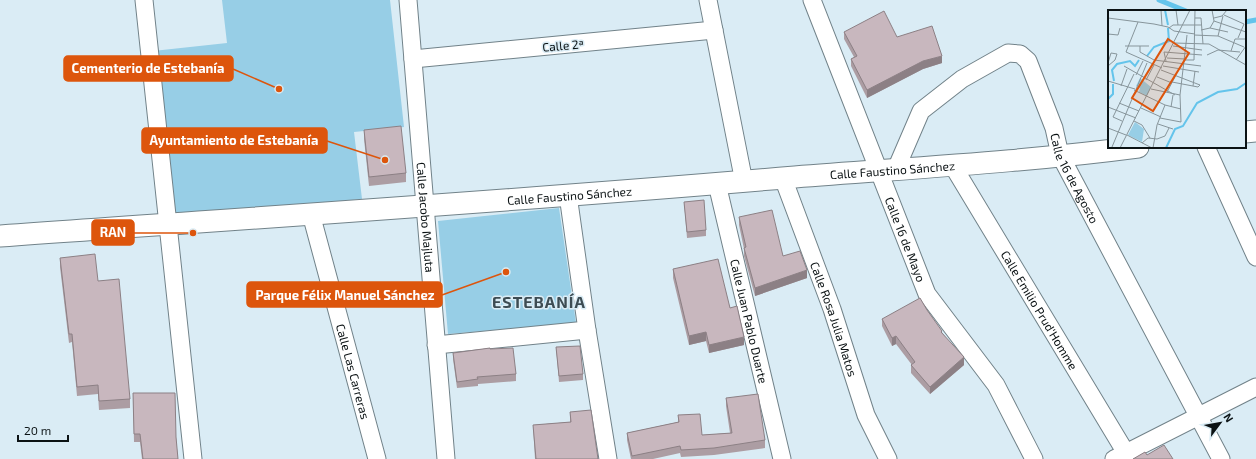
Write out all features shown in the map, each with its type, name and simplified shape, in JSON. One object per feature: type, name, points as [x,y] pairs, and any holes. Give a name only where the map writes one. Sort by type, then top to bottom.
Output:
[{"type":"street","points":[[144,0],[193,459]]},
{"type":"street","name":"Calle Jacobo Majluta","points":[[408,0],[446,459]]},
{"type":"street","points":[[708,0],[744,182]]},
{"type":"street","name":"Calle 16 de Mayo","points":[[812,0],[888,170],[927,294],[996,385],[1034,459]]},
{"type":"street","name":"Calle 2ª","points":[[413,59],[714,30]]},
{"type":"street","name":"Calle 16 de Agosto","points":[[888,170],[921,111],[962,79],[1008,53],[1020,54],[1028,61],[1054,128],[1060,155],[1221,459]]},
{"type":"street","points":[[1246,132],[1256,131]]},
{"type":"street","name":"Calle Faustino Sánchez","points":[[0,236],[953,166],[1131,148]]},
{"type":"street","points":[[1206,148],[1256,257]]},
{"type":"street","name":"Calle Emilio Prud'Homme","points":[[953,166],[1120,456]]},
{"type":"street","name":"Calle Rosa Julia Matos","points":[[783,178],[832,309],[866,415],[888,459]]},
{"type":"street","name":"Calle Juan Pablo Duarte","points":[[717,184],[782,459]]},
{"type":"street","points":[[568,195],[587,330],[608,459]]},
{"type":"street","name":"Calle Las Carreras","points":[[311,214],[377,459]]},
{"type":"street","points":[[436,345],[587,330]]},
{"type":"street","points":[[1120,456],[1256,387]]},
{"type":"shaded area","points":[[222,0],[390,0],[404,127],[354,132],[362,199],[173,219],[153,51],[227,43]]},
{"type":"shaded area","points":[[559,208],[576,323],[448,334],[438,221]]},
{"type":"building","points":[[884,11],[897,37],[932,26],[942,56],[923,61],[867,90],[851,59],[857,56],[844,32]]},
{"type":"building","points":[[401,126],[406,173],[369,177],[364,130]]},
{"type":"building","points":[[704,200],[706,230],[687,232],[684,202]]},
{"type":"building","points":[[772,210],[783,256],[800,251],[807,270],[755,288],[744,248],[746,247],[739,217]]},
{"type":"building","points":[[95,254],[98,281],[119,279],[130,399],[99,401],[98,385],[77,387],[72,334],[69,334],[60,258]]},
{"type":"building","points":[[718,259],[730,308],[737,306],[744,337],[709,345],[706,332],[689,336],[673,269]]},
{"type":"building","points":[[920,298],[942,331],[941,332],[964,357],[930,387],[911,365],[915,362],[896,336],[892,338],[882,319]]},
{"type":"building","points":[[580,346],[583,374],[559,376],[556,347]]},
{"type":"building","points":[[490,348],[513,348],[516,374],[477,377],[478,379],[457,382],[453,353]]},
{"type":"building","points":[[133,393],[175,393],[178,459],[143,459],[140,434],[134,434]]},
{"type":"building","points":[[758,394],[765,440],[714,448],[681,450],[680,446],[632,456],[627,433],[679,422],[678,415],[700,414],[702,435],[732,433],[726,398]]},
{"type":"building","points":[[591,410],[598,459],[536,459],[533,425],[571,422],[570,412]]},
{"type":"building","points":[[1164,445],[1173,459],[1133,459],[1145,452],[1147,455]]},
{"type":"waterway","points":[[1159,0],[1184,10]]},
{"type":"waterway","points":[[1246,22],[1256,20]]},
{"type":"place","name":"Cementerio de Estebanía","points":[[279,89]]},
{"type":"place","name":"Ayuntamiento de Estebanía","points":[[385,160]]},
{"type":"place","name":"RAN","points":[[193,233]]},
{"type":"place","name":"Parque Félix Manuel Sánchez","points":[[506,272]]},
{"type":"district","name":"ESTEBANÍA","points":[[539,301]]}]
